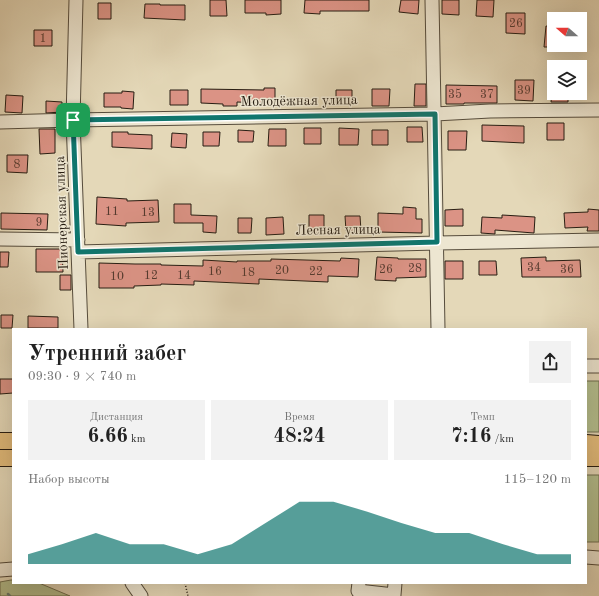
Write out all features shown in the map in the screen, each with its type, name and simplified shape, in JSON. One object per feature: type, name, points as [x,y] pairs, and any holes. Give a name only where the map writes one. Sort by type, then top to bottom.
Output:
[{"type":"main road","points":[[0,441],[12,441]]},
{"type":"main road","points":[[587,444],[599,444]]},
{"type":"main road","points":[[0,458],[12,458]]},
{"type":"main road","points":[[587,458],[599,458]]},
{"type":"street","name":"Пионерская улица","points":[[76,0],[73,120],[81,328]]},
{"type":"street","points":[[432,0],[438,328]]},
{"type":"street","name":"Молодёжная улица","points":[[0,122],[599,110]]},
{"type":"street","name":"Лесная улица","points":[[0,238],[78,246],[599,240]]},
{"type":"street","points":[[587,366],[599,366]]},
{"type":"street","points":[[587,557],[599,558]]},
{"type":"street","points":[[0,570],[12,569]]},
{"type":"street","points":[[133,584],[141,596]]},
{"type":"street","points":[[358,590],[395,593]]},
{"type":"path","points":[[185,584],[188,596]]},
{"type":"green space","points":[[587,381],[599,381],[599,432],[587,432]]},
{"type":"green space","points":[[587,475],[599,475],[599,542],[587,542]]},
{"type":"green space","points":[[12,580],[12,584],[41,584],[70,596],[0,596],[0,582]]},
{"type":"building","points":[[210,0],[226,0],[227,16],[210,16]]},
{"type":"building","points":[[245,0],[281,0],[281,14],[266,15],[266,13],[245,13]]},
{"type":"building","points":[[305,0],[369,0],[369,11],[320,11],[320,14],[304,13]]},
{"type":"building","points":[[401,0],[419,0],[418,14],[399,12]]},
{"type":"building","points":[[442,0],[459,0],[459,15],[442,14]]},
{"type":"building","points":[[477,0],[494,0],[493,17],[476,16]]},
{"type":"building","points":[[98,3],[111,3],[111,19],[98,19]]},
{"type":"building","points":[[145,4],[185,5],[185,20],[144,18]]},
{"type":"building","points":[[506,13],[525,13],[525,34],[506,33]]},
{"type":"building","points":[[546,26],[547,47],[544,47]]},
{"type":"building","points":[[34,30],[52,30],[52,46],[34,46]]},
{"type":"building","points":[[515,80],[534,80],[533,101],[515,100]]},
{"type":"building","points":[[415,84],[426,84],[426,106],[414,106]]},
{"type":"building","points":[[446,85],[497,86],[497,103],[446,104]]},
{"type":"building","points":[[264,88],[275,88],[275,105],[237,102],[237,106],[223,106],[223,104],[201,103],[201,89],[264,90]]},
{"type":"building","points":[[372,89],[390,89],[389,106],[372,106]]},
{"type":"building","points":[[170,90],[188,90],[188,105],[170,105]]},
{"type":"building","points":[[336,90],[352,90],[352,104],[336,104]]},
{"type":"building","points":[[122,91],[134,92],[133,109],[104,107],[104,93],[122,93]]},
{"type":"building","points":[[6,95],[23,96],[22,113],[5,112]]},
{"type":"building","points":[[551,100],[568,100],[568,102],[551,102]]},
{"type":"building","points":[[46,101],[62,102],[62,112],[46,113]]},
{"type":"building","points":[[547,123],[564,123],[564,140],[547,140]]},
{"type":"building","points":[[482,125],[524,126],[524,143],[482,141]]},
{"type":"building","points":[[407,127],[422,127],[423,142],[407,142]]},
{"type":"building","points":[[304,128],[321,128],[321,144],[304,144]]},
{"type":"building","points":[[339,128],[359,129],[358,145],[339,145]]},
{"type":"building","points":[[39,129],[55,129],[55,153],[40,154]]},
{"type":"building","points":[[269,129],[286,129],[286,146],[268,146]]},
{"type":"building","points":[[238,130],[254,131],[253,142],[238,142]]},
{"type":"building","points":[[372,130],[388,130],[388,145],[372,145]]},
{"type":"building","points":[[448,131],[467,131],[466,150],[448,150]]},
{"type":"building","points":[[112,132],[152,135],[152,149],[112,147]]},
{"type":"building","points":[[203,132],[220,132],[219,146],[203,146]]},
{"type":"building","points":[[172,133],[187,134],[186,148],[171,147]]},
{"type":"building","points":[[7,155],[28,155],[27,173],[7,172]]},
{"type":"building","points":[[97,197],[127,199],[127,201],[158,200],[159,222],[126,223],[126,226],[96,224]]},
{"type":"building","points":[[174,204],[191,204],[191,215],[217,216],[216,233],[203,232],[203,223],[174,223]]},
{"type":"building","points":[[403,207],[416,208],[416,219],[422,219],[422,233],[378,232],[378,213],[403,214]]},
{"type":"building","points":[[463,209],[463,226],[445,226],[445,210]]},
{"type":"building","points":[[588,209],[599,210],[599,231],[587,231],[588,227],[565,228],[564,213],[588,212]]},
{"type":"building","points":[[1,213],[48,214],[47,230],[1,229]]},
{"type":"building","points":[[309,215],[324,215],[324,233],[309,233]]},
{"type":"building","points":[[502,215],[535,217],[534,233],[495,230],[495,234],[481,233],[482,217],[502,218]]},
{"type":"building","points":[[345,216],[360,216],[361,231],[346,231]]},
{"type":"building","points":[[283,217],[284,234],[266,235],[266,218]]},
{"type":"building","points":[[238,218],[252,218],[251,233],[238,233]]},
{"type":"building","points":[[36,249],[62,249],[63,272],[36,272]]},
{"type":"building","points":[[0,252],[9,252],[8,267],[0,267]]},
{"type":"building","points":[[377,257],[426,259],[426,277],[396,278],[396,281],[375,280]]},
{"type":"building","points":[[546,257],[546,261],[580,260],[581,277],[522,277],[521,258]]},
{"type":"building","points":[[341,258],[359,259],[358,277],[328,276],[328,282],[259,279],[259,284],[194,281],[194,285],[161,284],[134,286],[134,288],[99,288],[99,263],[203,266],[203,260],[237,262],[271,261],[271,259],[340,261]]},
{"type":"building","points":[[445,261],[463,261],[463,279],[445,279]]},
{"type":"building","points":[[479,261],[496,261],[497,275],[479,275]]},
{"type":"building","points":[[60,275],[71,275],[71,290],[60,290]]},
{"type":"building","points":[[1,315],[13,315],[12,328],[1,328]]},
{"type":"building","points":[[28,316],[58,317],[58,328],[28,328]]},
{"type":"building","points":[[0,379],[12,379],[12,393],[0,394]]},
{"type":"route","points":[[435,114],[437,242],[78,252],[73,120],[435,114]]}]
